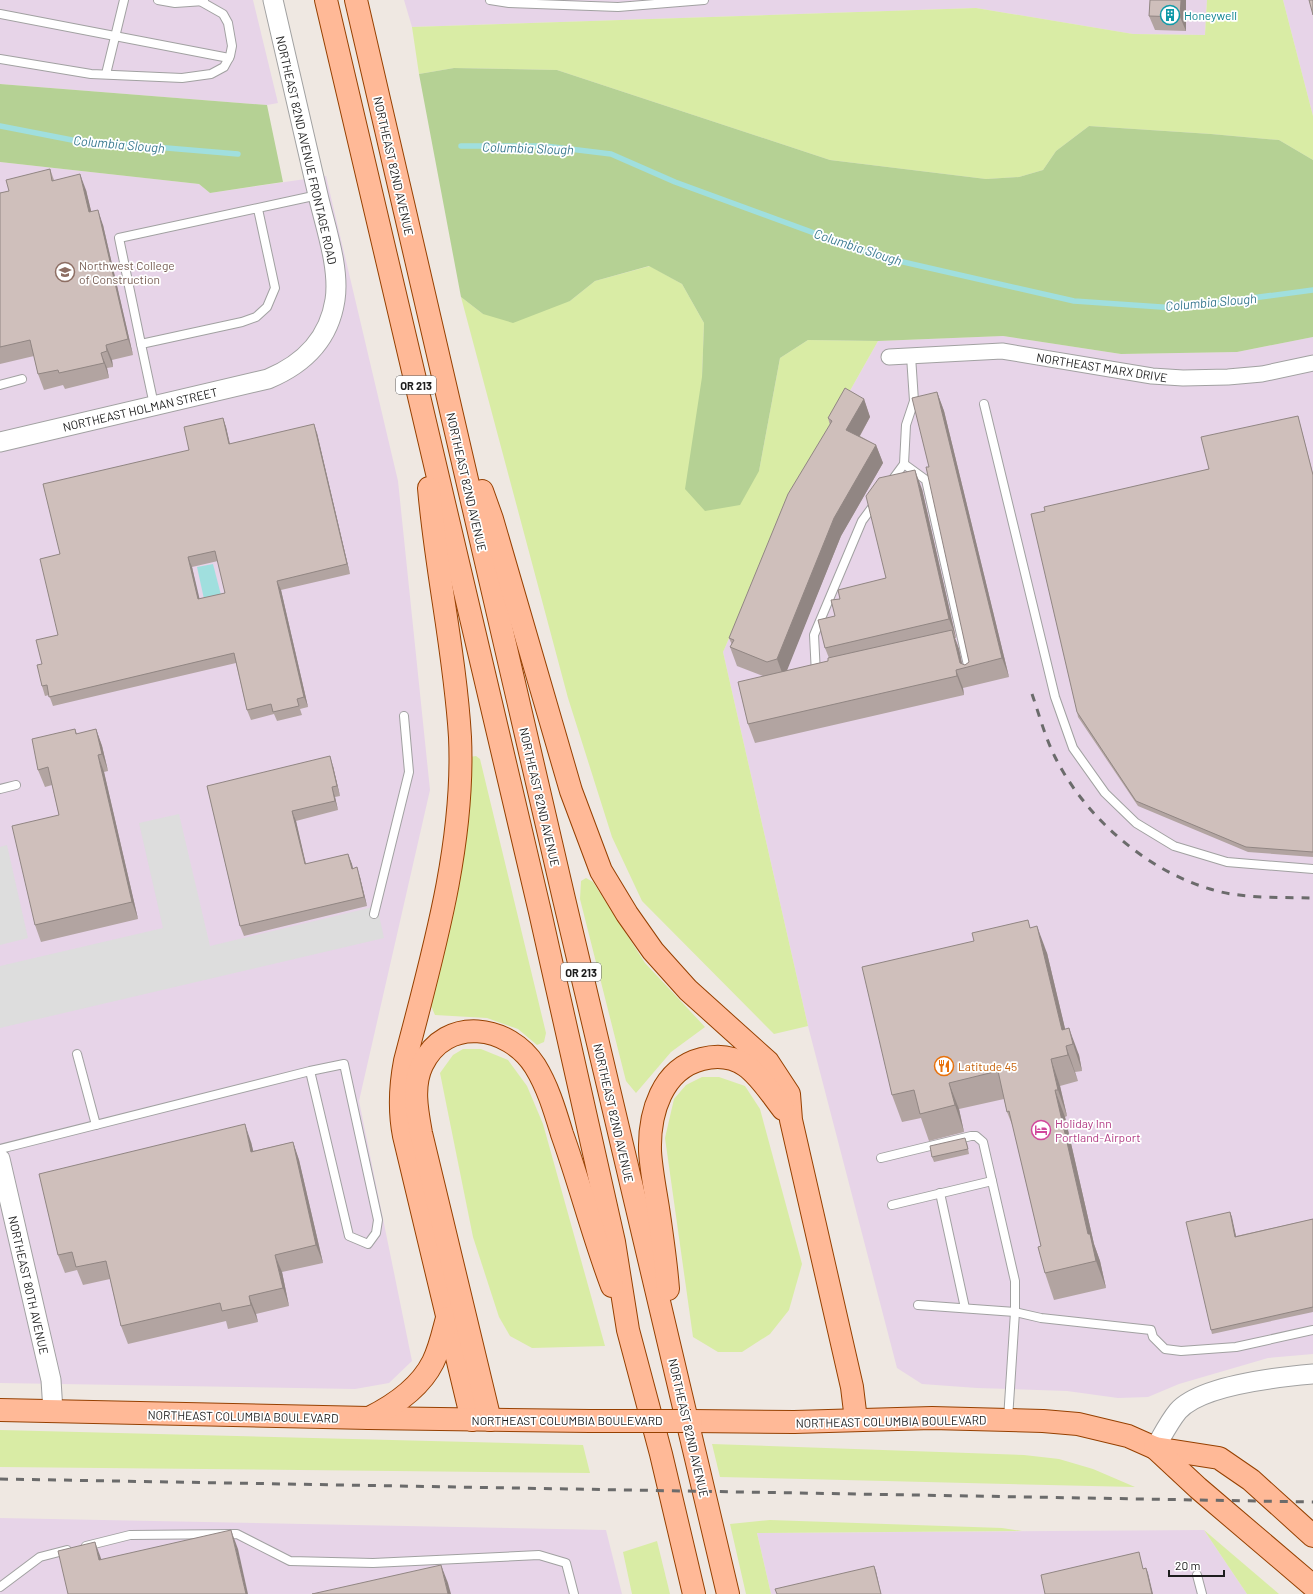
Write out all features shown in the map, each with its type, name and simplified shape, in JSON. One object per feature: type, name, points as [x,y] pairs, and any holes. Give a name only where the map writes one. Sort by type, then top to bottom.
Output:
[{"type":"main road","name":"OR 213","points":[[326,0],[542,919],[614,1242],[628,1330],[661,1454],[694,1594]]},
{"type":"main road","name":"NORTHEAST 82ND AVENUE","points":[[356,0],[616,1123],[672,1352],[728,1594]]},
{"type":"main road","points":[[445,386],[492,519],[571,791],[601,871],[626,914],[653,952],[688,990],[771,1066],[789,1094],[791,1120],[844,1345],[852,1387],[856,1420]]},
{"type":"main road","points":[[423,417],[432,533],[447,620],[456,686],[460,738],[458,802],[452,856],[440,920],[404,1061],[401,1080],[400,1109],[404,1136],[448,1317],[481,1420]]},
{"type":"main road","points":[[481,1420],[417,1108],[417,1082],[422,1065],[428,1055],[441,1042],[459,1033],[473,1030],[488,1032],[512,1043],[527,1055],[536,1066],[547,1089],[570,1156],[598,1248],[628,1330]]},
{"type":"main road","points":[[672,1352],[666,1268],[650,1151],[651,1125],[657,1102],[663,1089],[672,1075],[690,1063],[715,1057],[728,1058],[740,1062],[753,1070],[791,1120]]},
{"type":"main road","points":[[369,1418],[386,1409],[403,1397],[426,1373],[439,1347],[448,1317]]},
{"type":"main road","name":"NORTHEAST COLUMBIA BOULEVARD","points":[[0,1410],[590,1421],[794,1422],[925,1418],[1008,1420],[1078,1424],[1128,1436],[1155,1448],[1219,1458],[1251,1480],[1313,1536]]},
{"type":"main road","name":"NORTHEAST COLUMBIA BOULEVARD","points":[[1155,1448],[1198,1488],[1313,1586]]},
{"type":"street","name":"NORTHEAST 82ND AVENUE FRONTAGE ROAD","points":[[273,0],[331,250],[335,298],[326,330],[317,345],[306,357],[279,374]]},
{"type":"street","name":"NORTHEAST MARX DRIVE","points":[[889,357],[1002,351],[1152,376],[1183,378],[1228,377],[1262,374],[1313,363]]},
{"type":"street","name":"NORTHEAST HOLMAN STREET","points":[[0,442],[251,383],[279,374]]},
{"type":"street","name":"NORTHEAST 80TH AVENUE","points":[[0,1159],[51,1380],[53,1411]]},
{"type":"street","points":[[1155,1448],[1178,1411],[1191,1402],[1229,1387],[1259,1381],[1313,1374]]},
{"type":"lane","points":[[106,74],[124,0]]},
{"type":"lane","points":[[0,59],[91,74],[182,78],[210,74],[224,67],[229,58],[232,46],[228,24],[223,14],[203,1],[175,3],[158,0]]},
{"type":"lane","points":[[490,0],[509,3],[618,7],[704,0]]},
{"type":"lane","points":[[0,14],[229,58]]},
{"type":"lane","points":[[154,406],[119,238],[318,195]]},
{"type":"lane","points":[[141,344],[242,322],[256,317],[267,307],[275,288],[258,209]]},
{"type":"lane","points":[[816,676],[814,635],[862,521],[904,464],[906,425],[914,401],[911,356]]},
{"type":"lane","points":[[0,385],[22,378]]},
{"type":"lane","points":[[984,404],[1055,697],[1073,748],[1105,793],[1136,823],[1174,846],[1227,862],[1313,869]]},
{"type":"lane","points":[[904,464],[926,480],[959,643],[971,679]]},
{"type":"lane","points":[[374,914],[409,772],[404,716]]},
{"type":"lane","points":[[0,789],[16,785]]},
{"type":"lane","points":[[77,1054],[96,1125]]},
{"type":"lane","points":[[0,1149],[310,1071],[344,1064],[378,1220],[376,1233],[368,1244],[349,1236],[310,1071]]},
{"type":"lane","points":[[881,1158],[971,1136],[976,1136],[983,1142],[1015,1281],[1015,1312],[1008,1420]]},
{"type":"lane","points":[[892,1205],[992,1181]]},
{"type":"lane","points":[[940,1193],[965,1308]]},
{"type":"lane","points":[[918,1305],[1015,1312],[1041,1318],[1151,1330],[1153,1337],[1166,1349],[1181,1351],[1236,1347],[1313,1330]]},
{"type":"lane","points":[[0,1587],[40,1557],[130,1535],[237,1534],[290,1561],[373,1563],[539,1555],[566,1563],[574,1594]]},
{"type":"lane","points":[[1197,1575],[1202,1594]]},
{"type":"shaded area","points":[[0,0],[253,0],[278,103],[267,105],[0,84]]},
{"type":"shaded area","points":[[404,0],[1207,0],[1205,35],[1133,34],[976,8],[412,27]]},
{"type":"shaded area","points":[[1283,0],[1313,0],[1313,116]]},
{"type":"shaded area","points":[[0,162],[199,184],[210,193],[326,176],[398,481],[430,790],[359,1101],[412,1361],[389,1383],[355,1389],[0,1383]]},
{"type":"shaded area","points":[[1003,336],[1121,354],[1237,352],[1313,337],[1313,1354],[1268,1358],[1179,1384],[1148,1397],[1118,1398],[1067,1391],[977,1388],[922,1384],[897,1368],[808,1026],[723,652],[781,520],[834,419],[878,341]]},
{"type":"shaded area","points":[[179,814],[210,946],[377,906],[384,938],[0,1028],[0,966],[163,928],[139,823]]},
{"type":"shaded area","points":[[7,845],[28,938],[0,945],[0,847]]},
{"type":"shaded area","points":[[0,1518],[606,1530],[622,1594],[0,1594]]},
{"type":"shaded area","points":[[1204,1530],[1247,1594],[771,1594],[757,1533]]},
{"type":"green space","points":[[1207,0],[1283,0],[1313,116],[1313,160],[1279,140],[1089,126],[1056,151],[1043,170],[1019,177],[986,179],[830,160],[557,70],[454,68],[419,74],[412,27],[976,8],[1133,34],[1205,35]]},
{"type":"green space","points":[[454,68],[557,70],[830,160],[986,179],[1019,177],[1043,170],[1056,151],[1089,126],[1279,140],[1313,160],[1313,337],[1237,352],[1121,354],[1003,336],[878,341],[808,340],[780,358],[759,471],[740,505],[705,511],[685,489],[702,377],[704,323],[682,284],[649,266],[595,281],[570,301],[513,323],[483,314],[461,297],[419,74]]},
{"type":"green space","points":[[0,84],[267,105],[283,182],[210,193],[199,184],[0,162]]},
{"type":"green space","points":[[650,266],[682,284],[704,323],[702,377],[759,471],[780,358],[808,340],[878,341],[834,419],[781,520],[723,652],[808,1026],[774,1034],[642,901],[612,837],[568,698],[461,297],[483,314],[570,301],[595,281]]},
{"type":"green space","points":[[476,756],[480,759],[546,1033],[544,1042],[537,1045],[518,1029],[487,1018],[435,1015],[431,1006],[456,903],[465,839],[470,757]]},
{"type":"green space","points":[[586,878],[593,882],[645,963],[705,1027],[671,1052],[636,1093],[626,1081],[580,899],[581,881]]},
{"type":"green space","points":[[463,1049],[481,1049],[508,1060],[527,1086],[543,1124],[605,1346],[532,1348],[510,1336],[499,1317],[473,1237],[440,1073],[453,1055]]},
{"type":"green space","points":[[702,1077],[719,1077],[745,1086],[760,1109],[802,1264],[789,1310],[770,1334],[742,1352],[718,1352],[693,1337],[665,1138],[674,1099],[686,1085]]},
{"type":"green space","points":[[0,1430],[583,1445],[590,1473],[0,1467]]},
{"type":"green space","points":[[712,1444],[1024,1455],[1059,1459],[1093,1469],[1135,1487],[720,1477]]},
{"type":"green space","points":[[770,1520],[1002,1528],[1022,1531],[757,1533],[771,1594],[746,1594],[730,1524]]},
{"type":"green space","points":[[1204,1530],[1279,1594],[1247,1594]]},
{"type":"green space","points":[[657,1541],[670,1594],[632,1594],[623,1552]]},
{"type":"water","points":[[213,564],[221,595],[204,599],[197,567]]},
{"type":"building","points":[[1150,0],[1181,0],[1180,17],[1149,16]]},
{"type":"building","points":[[1309,0],[1313,0],[1313,15]]},
{"type":"building","name":"Northwest College of Construction","points":[[50,169],[52,181],[80,174],[89,212],[98,210],[128,339],[106,345],[107,351],[101,353],[104,363],[59,373],[58,370],[38,374],[30,340],[0,347],[0,193],[9,191],[6,180]]},
{"type":"building","points":[[845,388],[864,399],[846,430],[876,445],[834,518],[777,659],[767,662],[730,647],[734,640],[729,638],[788,494],[832,421],[828,418]]},
{"type":"building","points":[[937,392],[1002,658],[956,670],[957,676],[748,724],[738,682],[828,661],[828,658],[952,630],[960,663],[965,665],[969,662],[926,467],[929,467],[912,398]]},
{"type":"building","points":[[1298,416],[1313,475],[1313,852],[1246,847],[1136,801],[1077,712],[1031,514],[1045,511],[1044,507],[1209,469],[1201,437]]},
{"type":"building","points":[[223,418],[229,444],[314,424],[347,564],[277,581],[304,697],[297,699],[299,706],[273,712],[271,704],[247,710],[234,653],[49,697],[47,685],[42,686],[37,665],[42,664],[36,640],[58,635],[40,559],[60,554],[43,484],[189,450],[184,427]],"holes":[[[215,551],[225,593],[198,599],[188,557]]]},
{"type":"building","points":[[915,470],[949,619],[825,648],[818,620],[835,616],[831,600],[840,599],[838,590],[886,578],[866,496],[879,478]]},
{"type":"building","points":[[75,729],[76,734],[96,729],[102,754],[98,755],[132,902],[35,925],[12,826],[59,815],[48,767],[38,770],[32,739]]},
{"type":"building","points":[[330,756],[337,786],[332,787],[335,801],[292,811],[305,864],[348,854],[352,869],[357,867],[364,897],[240,926],[207,786]]},
{"type":"building","name":"Holiday Inn Portland-Airport","points":[[1028,920],[1030,928],[1037,926],[1062,1030],[1069,1028],[1073,1044],[1066,1046],[1068,1055],[1051,1059],[1058,1090],[1055,1090],[1088,1234],[1090,1234],[1096,1261],[1045,1273],[1038,1247],[1041,1246],[998,1071],[949,1083],[955,1105],[920,1114],[914,1090],[892,1095],[862,967],[974,941],[972,933]]},
{"type":"building","points":[[245,1124],[251,1152],[293,1142],[316,1245],[275,1255],[283,1288],[249,1296],[251,1305],[222,1311],[220,1303],[121,1326],[106,1261],[76,1267],[72,1252],[58,1255],[39,1174]]},
{"type":"building","points":[[965,1138],[968,1149],[932,1157],[930,1146]]},
{"type":"building","points":[[1230,1212],[1235,1237],[1313,1219],[1313,1307],[1211,1330],[1186,1222]]},
{"type":"building","points":[[231,1530],[246,1594],[68,1594],[58,1551],[95,1542],[99,1560]]},
{"type":"building","points":[[1139,1552],[1143,1569],[1146,1568],[1152,1594],[1045,1594],[1041,1575]]},
{"type":"building","points":[[441,1565],[448,1594],[312,1594]]},
{"type":"building","points":[[874,1566],[881,1594],[777,1594],[775,1589]]},
{"type":"waterway","name":"Columbia Slough","points":[[0,126],[72,140],[238,154]]},
{"type":"waterway","name":"Columbia Slough","points":[[461,146],[545,146],[611,154],[675,182],[877,256],[1074,301],[1176,308],[1313,290]]},
{"type":"railway","points":[[1032,694],[1051,749],[1068,779],[1100,820],[1141,855],[1163,869],[1210,889],[1248,896],[1313,898]]},
{"type":"railway","points":[[0,1479],[1313,1502]]},
{"type":"place","name":"Honeywell","points":[[1170,15]]},
{"type":"place","name":"Northwest College of Construction","points":[[65,272]]},
{"type":"place","name":"Latitude 45","points":[[944,1066]]},
{"type":"place","name":"Holiday Inn Portland-Airport","points":[[1041,1130]]}]
